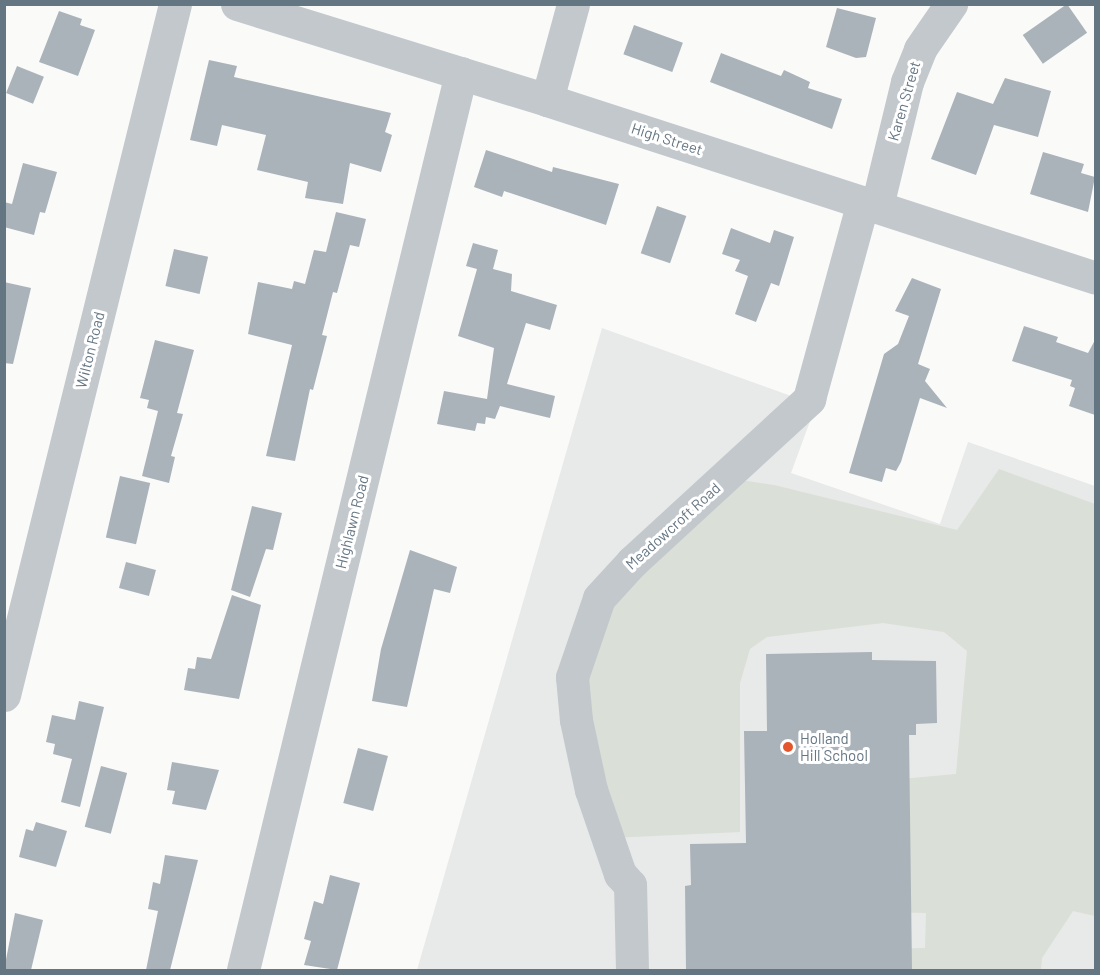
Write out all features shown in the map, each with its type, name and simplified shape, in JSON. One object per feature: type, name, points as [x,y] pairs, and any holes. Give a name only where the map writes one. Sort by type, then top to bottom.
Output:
[{"type":"street","name":"Wilton Road","points":[[4,695],[175,4]]},
{"type":"street","name":"High Street","points":[[237,4],[547,100],[1095,278]]},
{"type":"street","points":[[547,100],[573,4]]},
{"type":"street","name":"Karen Street","points":[[870,204],[907,82],[920,49],[951,4]]},
{"type":"street","name":"Highlawn Road","points":[[243,970],[461,73]]},
{"type":"street","name":"Meadowcroft Road","points":[[632,970],[630,885],[620,874],[591,790],[576,720],[572,677],[599,598],[632,562],[809,399],[870,204]]},
{"type":"street","points":[[612,970],[612,885],[620,874]]},
{"type":"shaded area","name":"Holland Hill School","points":[[602,328],[816,405],[791,473],[940,524],[968,442],[1095,486],[1095,970],[417,970]]},
{"type":"shaded area","points":[[999,469],[1095,504],[1095,916],[1073,911],[1042,958],[1041,970],[891,970],[888,949],[925,948],[926,913],[888,912],[890,780],[956,774],[967,651],[944,632],[883,623],[767,637],[750,649],[740,683],[740,832],[610,838],[576,720],[599,598],[726,478],[774,485],[957,530]]},
{"type":"building","points":[[1067,4],[1087,33],[1043,64],[1023,35]]},
{"type":"building","points":[[837,8],[876,18],[866,57],[856,58],[826,47]]},
{"type":"building","points":[[59,11],[82,19],[80,25],[95,30],[78,76],[39,62]]},
{"type":"building","points":[[634,25],[683,43],[672,72],[623,54]]},
{"type":"building","points":[[721,53],[781,76],[784,70],[810,82],[808,88],[842,99],[832,129],[710,82]]},
{"type":"building","points":[[209,60],[237,66],[234,77],[391,113],[385,132],[392,135],[381,172],[350,163],[343,204],[305,198],[308,182],[257,170],[266,135],[222,125],[217,146],[190,140]]},
{"type":"building","points":[[17,66],[44,77],[33,104],[6,93]]},
{"type":"building","points":[[1005,78],[1051,91],[1038,137],[994,125],[976,175],[931,159],[957,92],[993,104]]},
{"type":"building","points":[[486,150],[552,172],[553,167],[619,184],[606,225],[504,191],[502,197],[474,187]]},
{"type":"building","points":[[1043,152],[1084,164],[1081,173],[1095,177],[1088,212],[1030,194]]},
{"type":"building","points":[[23,163],[57,172],[45,213],[40,212],[34,235],[4,227],[4,202],[12,204]]},
{"type":"building","points":[[657,206],[686,216],[670,263],[641,253]]},
{"type":"building","points":[[336,212],[366,219],[359,247],[350,245],[337,293],[333,292],[322,335],[327,336],[313,390],[310,389],[295,461],[266,456],[292,345],[248,334],[258,282],[292,289],[294,281],[305,284],[314,250],[326,252]]},
{"type":"building","points":[[731,228],[770,243],[774,230],[794,237],[779,286],[771,283],[756,322],[735,314],[748,276],[735,271],[740,260],[722,254]]},
{"type":"building","points":[[473,243],[498,250],[493,269],[512,274],[511,291],[557,305],[550,330],[526,323],[507,384],[555,396],[550,418],[500,406],[495,419],[486,417],[485,424],[477,423],[475,431],[437,424],[444,391],[487,399],[494,348],[458,336],[477,269],[466,266]]},
{"type":"building","points":[[174,249],[208,257],[200,294],[165,286]]},
{"type":"building","points":[[912,278],[941,289],[918,364],[930,369],[925,381],[947,408],[920,398],[901,462],[896,471],[886,468],[882,482],[849,473],[884,354],[898,344],[909,316],[895,311]]},
{"type":"building","points":[[4,282],[31,288],[13,364],[4,363]]},
{"type":"building","points":[[1024,326],[1058,337],[1056,342],[1088,353],[1095,340],[1095,415],[1069,406],[1075,388],[1070,386],[1072,380],[1012,361]]},
{"type":"building","points":[[155,340],[194,350],[177,413],[183,414],[171,456],[175,457],[169,483],[142,476],[158,411],[147,408],[149,400],[140,398]]},
{"type":"building","points":[[120,476],[150,483],[136,544],[106,537]]},
{"type":"building","points":[[252,506],[282,513],[273,550],[266,549],[250,597],[231,590]]},
{"type":"building","points":[[410,550],[457,567],[450,593],[434,589],[407,707],[372,701],[381,649]]},
{"type":"building","points":[[126,562],[156,570],[149,596],[119,588]]},
{"type":"building","points":[[232,595],[261,605],[239,699],[184,690],[188,668],[195,669],[197,657],[211,659]]},
{"type":"building","points":[[872,652],[872,660],[936,661],[937,723],[916,724],[916,735],[909,735],[912,970],[686,970],[685,886],[691,885],[690,844],[746,843],[744,731],[767,731],[766,654]]},
{"type":"building","points":[[79,701],[104,707],[80,807],[61,802],[72,759],[53,754],[55,744],[46,742],[52,715],[75,720]]},
{"type":"building","points":[[358,748],[388,756],[373,811],[343,803]]},
{"type":"building","points":[[172,762],[219,770],[206,810],[172,804],[175,791],[167,790]]},
{"type":"building","points":[[101,766],[127,773],[111,834],[85,827]]},
{"type":"building","points":[[36,822],[67,831],[56,867],[19,857],[26,829],[33,831]]},
{"type":"building","points":[[165,855],[198,860],[170,970],[146,970],[158,911],[148,909],[153,882],[160,884]]},
{"type":"building","points":[[330,875],[360,883],[337,970],[304,965],[311,941],[304,939],[314,901],[323,904]]},
{"type":"building","points":[[15,913],[43,920],[31,970],[4,970]]},
{"type":"place","name":"Holland Hill School","points":[[788,747]]}]
